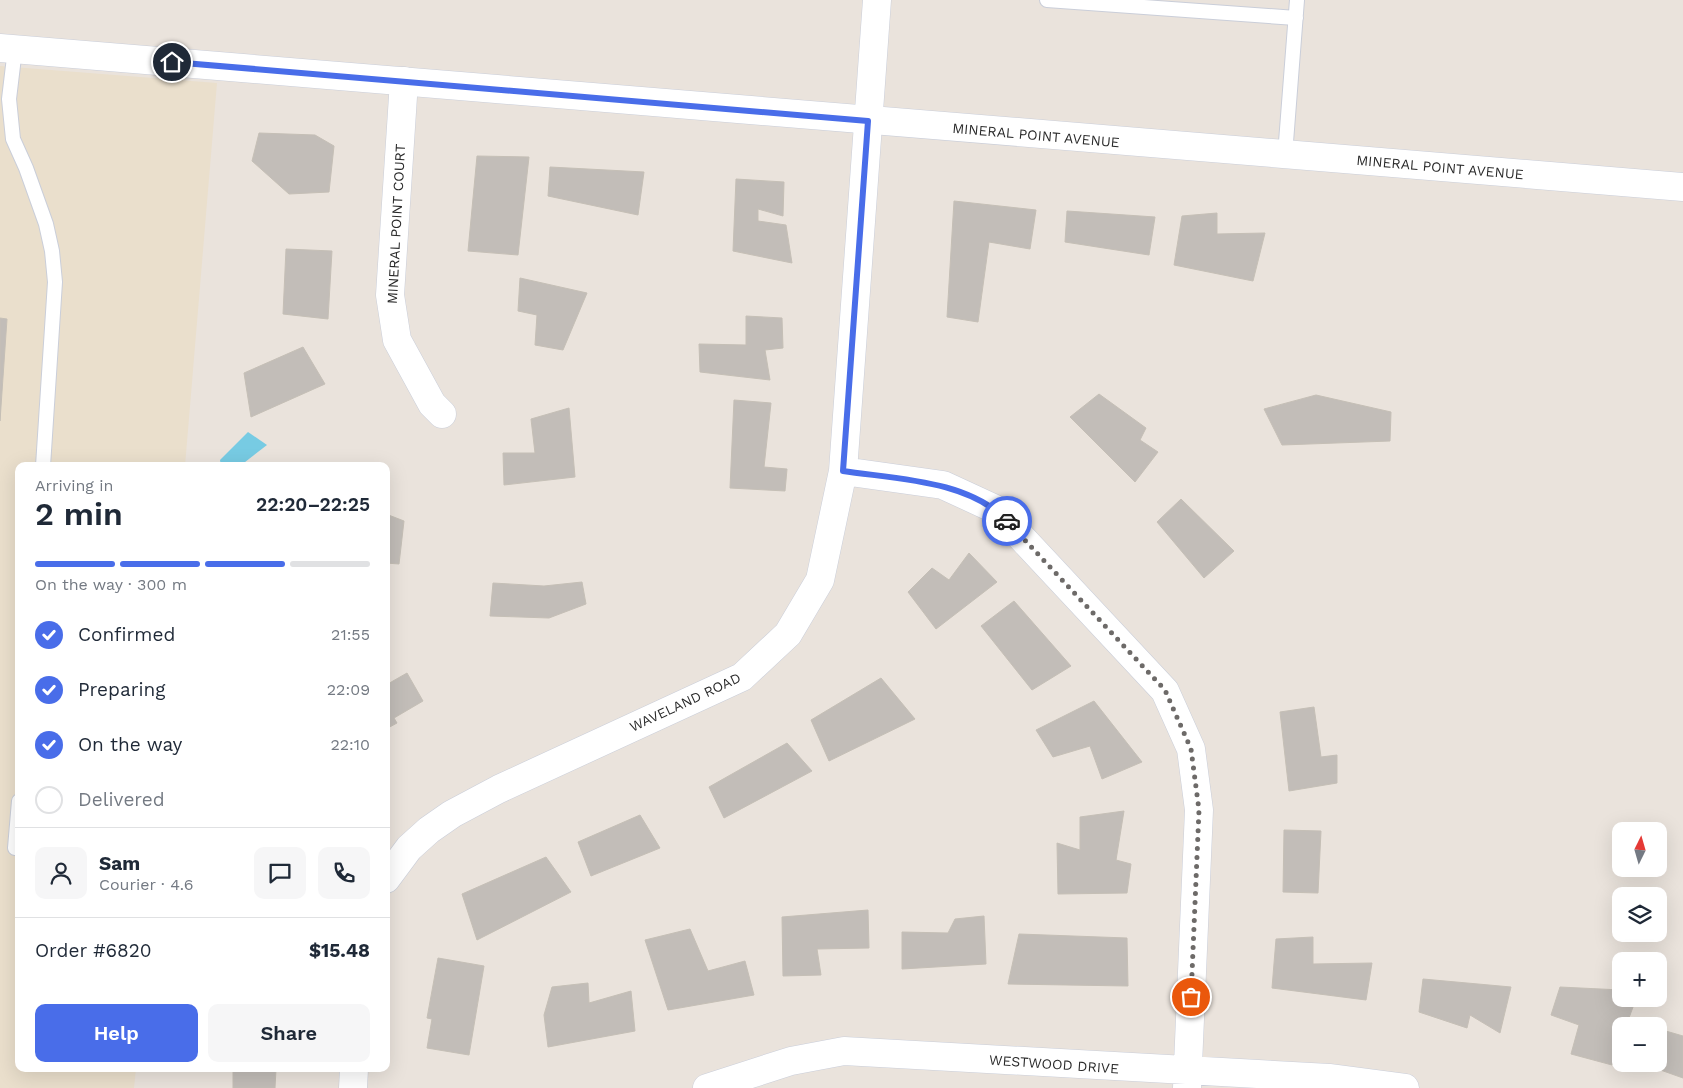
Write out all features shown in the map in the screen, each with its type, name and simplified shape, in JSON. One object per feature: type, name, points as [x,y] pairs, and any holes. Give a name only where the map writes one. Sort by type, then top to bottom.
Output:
[{"type":"street","name":"WAVELAND ROAD","points":[[390,874],[409,848],[429,830],[452,814],[499,789],[742,677],[788,634],[820,580],[843,471],[877,0]]},
{"type":"street","name":"MINERAL POINT AVENUE","points":[[7,49],[1683,187]]},
{"type":"street","name":"MINERAL POINT COURT","points":[[397,80],[390,295],[396,340],[432,404],[442,414]]},
{"type":"street","points":[[843,471],[943,486],[996,509],[1165,690],[1191,749],[1199,810],[1188,1080]]},
{"type":"street","name":"WESTWOOD DRIVE","points":[[707,1088],[791,1060],[844,1051],[1188,1080],[1329,1078],[1405,1088]]},
{"type":"street","points":[[353,1088],[354,1072]]},
{"type":"lane","points":[[1047,0],[1296,18]]},
{"type":"lane","points":[[1285,155],[1297,0]]},
{"type":"lane","points":[[7,49],[8,99],[14,139],[46,224],[52,251],[55,282],[43,462]]},
{"type":"shaded area","points":[[0,66],[217,83],[185,462],[15,462],[15,1072],[136,1072],[134,1088],[0,1088]]},
{"type":"water","points":[[248,432],[267,445],[245,462],[220,462],[220,460]]},
{"type":"building","points":[[259,133],[315,135],[334,146],[329,192],[289,194],[252,161]]},
{"type":"building","points":[[477,156],[529,157],[518,255],[468,251]]},
{"type":"building","points":[[550,167],[644,172],[638,215],[548,196]]},
{"type":"building","points":[[736,179],[784,182],[783,216],[758,209],[758,221],[786,225],[792,263],[733,251]]},
{"type":"building","points":[[954,201],[1036,210],[1030,249],[989,242],[978,322],[947,317]]},
{"type":"building","points":[[1067,211],[1155,217],[1149,255],[1065,242]]},
{"type":"building","points":[[1217,213],[1217,234],[1265,233],[1253,281],[1174,265],[1182,216]]},
{"type":"building","points":[[286,249],[332,251],[328,319],[283,314]]},
{"type":"building","points":[[520,278],[587,293],[563,350],[535,345],[537,315],[518,311]]},
{"type":"building","points":[[746,316],[782,318],[783,348],[765,350],[770,380],[700,372],[699,344],[746,345]]},
{"type":"building","points":[[0,318],[7,319],[0,421]]},
{"type":"building","points":[[303,347],[325,384],[251,417],[244,373]]},
{"type":"building","points":[[1099,394],[1146,428],[1140,440],[1158,452],[1135,482],[1070,417]]},
{"type":"building","points":[[1316,395],[1391,412],[1390,441],[1282,445],[1264,409]]},
{"type":"building","points":[[734,400],[771,403],[764,467],[787,469],[785,491],[730,488]]},
{"type":"building","points":[[569,408],[575,477],[504,485],[503,453],[535,453],[531,419]]},
{"type":"building","points":[[1181,499],[1234,551],[1204,578],[1157,522]]},
{"type":"building","points":[[390,516],[404,521],[399,564],[390,563]]},
{"type":"building","points":[[969,553],[997,582],[936,629],[908,592],[932,568],[949,580]]},
{"type":"building","points":[[582,582],[586,604],[549,618],[490,616],[493,583],[544,586]]},
{"type":"building","points":[[1014,601],[1071,666],[1032,690],[981,626]]},
{"type":"building","points":[[407,673],[423,701],[394,718],[397,723],[390,727],[390,683]]},
{"type":"building","points":[[881,678],[915,719],[829,761],[811,720]]},
{"type":"building","points":[[1094,701],[1142,762],[1102,779],[1090,746],[1053,757],[1036,730]]},
{"type":"building","points":[[1314,707],[1321,757],[1337,755],[1337,783],[1289,791],[1280,712]]},
{"type":"building","points":[[787,743],[812,771],[724,818],[709,787]]},
{"type":"building","points":[[1124,811],[1116,860],[1131,864],[1127,893],[1058,894],[1057,843],[1080,850],[1080,817]]},
{"type":"building","points":[[640,815],[660,848],[591,876],[578,842]]},
{"type":"building","points":[[1284,830],[1321,831],[1318,893],[1283,892]]},
{"type":"building","points":[[546,857],[571,892],[477,940],[462,894]]},
{"type":"building","points":[[868,910],[869,948],[817,949],[821,975],[783,976],[782,917]]},
{"type":"building","points":[[984,916],[986,964],[902,969],[902,932],[948,933],[955,919]]},
{"type":"building","points":[[690,929],[708,971],[745,961],[754,995],[668,1010],[645,940]]},
{"type":"building","points":[[1019,934],[1127,938],[1128,986],[1008,984]]},
{"type":"building","points":[[1313,937],[1313,964],[1372,963],[1366,1000],[1272,988],[1276,939]]},
{"type":"building","points":[[438,958],[484,966],[469,1055],[427,1048],[432,1019],[427,1018]]},
{"type":"building","points":[[1423,979],[1511,987],[1500,1033],[1470,1015],[1467,1028],[1419,1012]]},
{"type":"building","points":[[588,983],[589,1003],[631,991],[635,1031],[548,1047],[544,1015],[552,987]]},
{"type":"building","points":[[1560,987],[1612,990],[1612,1007],[1633,1007],[1629,1017],[1612,1017],[1612,1065],[1571,1054],[1579,1025],[1551,1015]]},
{"type":"building","points":[[1667,1031],[1683,1036],[1683,1078],[1666,1072]]},
{"type":"building","points":[[233,1072],[276,1072],[275,1088],[233,1088]]},
{"type":"way so far","points":[[1007,521],[1165,690],[1191,749],[1199,810],[1191,997]]},
{"type":"route","points":[[172,62],[868,121],[843,471],[943,486],[996,509],[1007,521]]}]
